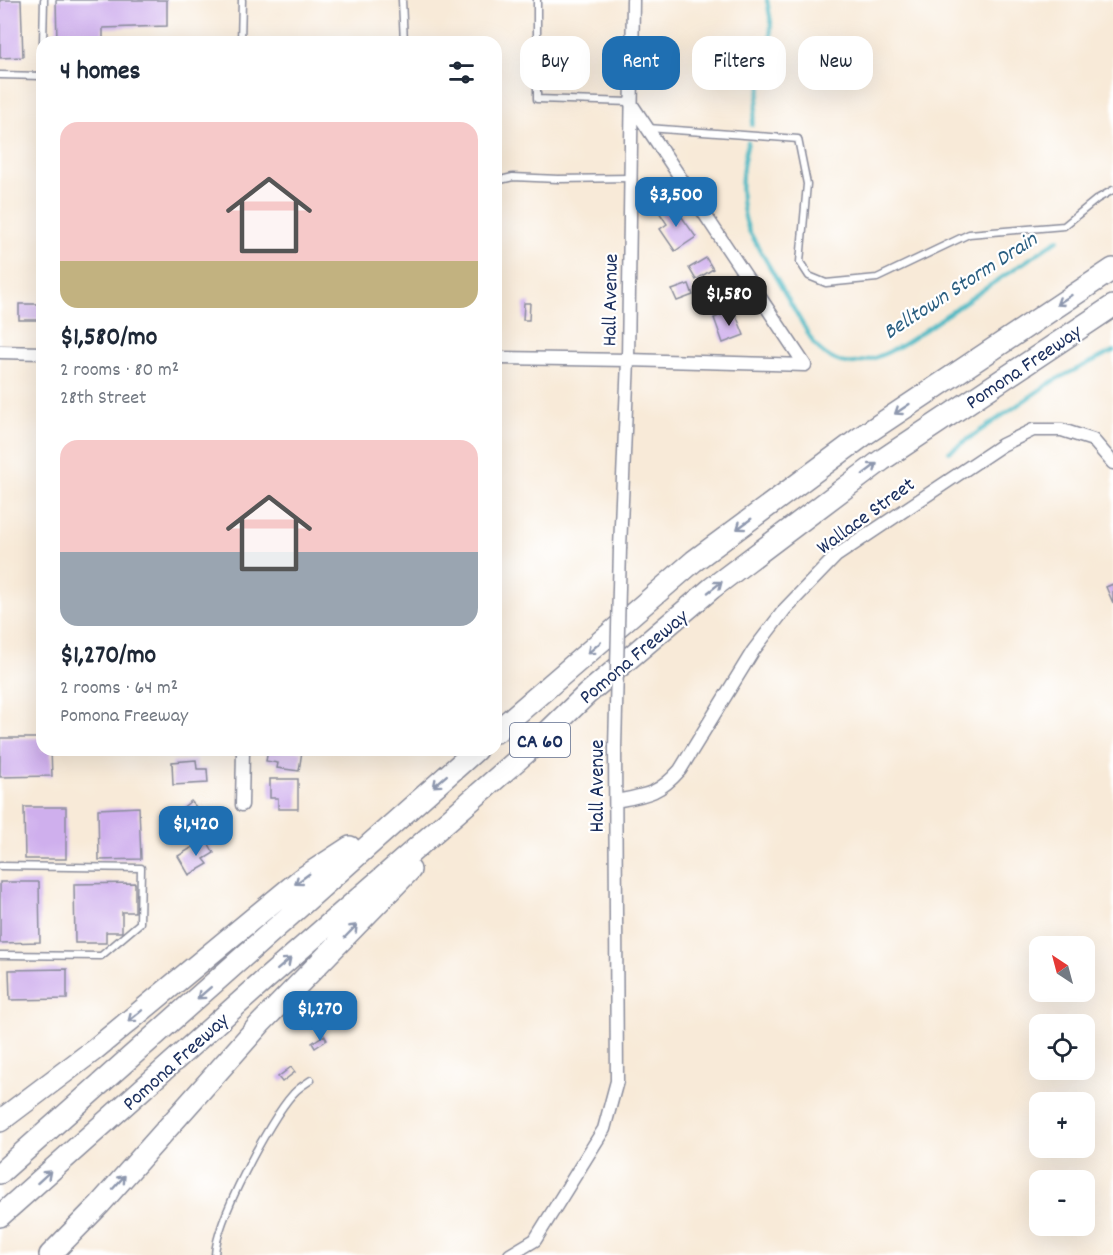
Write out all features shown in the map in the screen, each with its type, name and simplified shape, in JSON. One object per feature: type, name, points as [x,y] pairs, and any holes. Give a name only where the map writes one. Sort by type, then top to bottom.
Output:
[{"type":"highway","name":"Pomona Freeway","points":[[502,727],[694,561],[864,435],[1113,269]]},
{"type":"highway","name":"Pomona Freeway","points":[[0,1216],[257,987],[529,750],[587,694],[731,574],[882,460],[1113,306]]},
{"type":"highway","points":[[50,1255],[100,1204],[260,1024],[529,750]]},
{"type":"highway","name":"Pomona Freeway","points":[[0,1173],[469,756]]},
{"type":"highway","points":[[0,1122],[94,1050],[301,879],[404,813]]},
{"type":"street","name":"Hall Avenue","points":[[510,1255],[535,1240],[604,1129],[617,1082],[615,748],[628,360],[633,0]]},
{"type":"street","points":[[502,358],[805,365],[630,102]]},
{"type":"street","points":[[0,352],[36,353]]},
{"type":"street","name":"Wallace Street","points":[[616,801],[647,795],[667,784],[674,777],[753,651],[785,609],[836,556],[1002,445],[1033,430],[1062,430],[1093,440],[1113,463]]},
{"type":"street","points":[[242,805],[243,756]]},
{"type":"lane","points":[[43,36],[44,0]]},
{"type":"lane","points":[[241,36],[242,0]]},
{"type":"lane","points":[[402,0],[404,36]]},
{"type":"lane","points":[[537,0],[537,99],[630,102]]},
{"type":"lane","points":[[0,75],[36,76]]},
{"type":"lane","points":[[648,128],[798,139],[807,184],[800,261],[809,276],[826,284],[877,278],[969,234],[1064,226],[1097,199],[1113,190]]},
{"type":"lane","points":[[502,180],[513,177],[630,178]]},
{"type":"lane","points":[[0,866],[141,868],[140,923],[101,956],[0,955]]},
{"type":"lane","points":[[215,1255],[225,1217],[274,1117],[294,1091],[311,1080]]},
{"type":"building","points":[[0,0],[21,0],[23,57],[0,58]]},
{"type":"building","points":[[56,0],[167,0],[167,26],[103,28],[103,36],[57,36]]},
{"type":"building","points":[[672,203],[696,237],[675,251],[660,229],[667,224],[659,212]]},
{"type":"building","points":[[706,258],[713,269],[696,280],[689,268]]},
{"type":"building","points":[[689,284],[693,295],[677,301],[672,290]]},
{"type":"building","points":[[524,303],[530,303],[529,320],[523,320]]},
{"type":"building","points":[[19,304],[36,304],[36,320],[19,320]]},
{"type":"building","points":[[734,310],[744,335],[723,343],[714,318]]},
{"type":"building","points":[[1113,584],[1113,603],[1106,587]]},
{"type":"building","points":[[0,738],[36,738],[36,756],[51,756],[52,776],[0,777]]},
{"type":"building","points":[[267,756],[301,756],[299,771],[277,768],[278,763],[266,761]]},
{"type":"building","points":[[196,760],[197,769],[207,769],[208,783],[173,785],[172,762]]},
{"type":"building","points":[[270,779],[298,779],[298,809],[278,809],[278,798],[270,798]]},
{"type":"building","points":[[191,801],[201,813],[192,820],[197,826],[180,840],[166,821]]},
{"type":"building","points":[[24,807],[66,807],[66,859],[25,859]]},
{"type":"building","points":[[139,807],[141,859],[99,860],[98,809]]},
{"type":"building","points":[[206,839],[214,853],[204,859],[208,864],[189,875],[178,856]]},
{"type":"building","points":[[0,882],[39,882],[40,942],[0,943]]},
{"type":"building","points":[[135,883],[135,912],[122,912],[122,932],[106,932],[106,943],[75,943],[74,884]]},
{"type":"building","points":[[67,969],[67,999],[10,1000],[9,970]]},
{"type":"building","points":[[324,1035],[327,1040],[315,1048],[312,1043]]},
{"type":"building","points":[[291,1067],[295,1072],[282,1082],[278,1077]]},
{"type":"waterway","name":"Belltown Storm Drain","points":[[752,125],[770,46],[771,22],[767,0]]},
{"type":"waterway","name":"Belltown Storm Drain","points":[[748,142],[741,187],[743,209],[749,231],[814,344],[837,361],[854,363],[895,349],[1059,239]]},
{"type":"waterway","points":[[949,452],[1053,381],[1113,351]]}]
